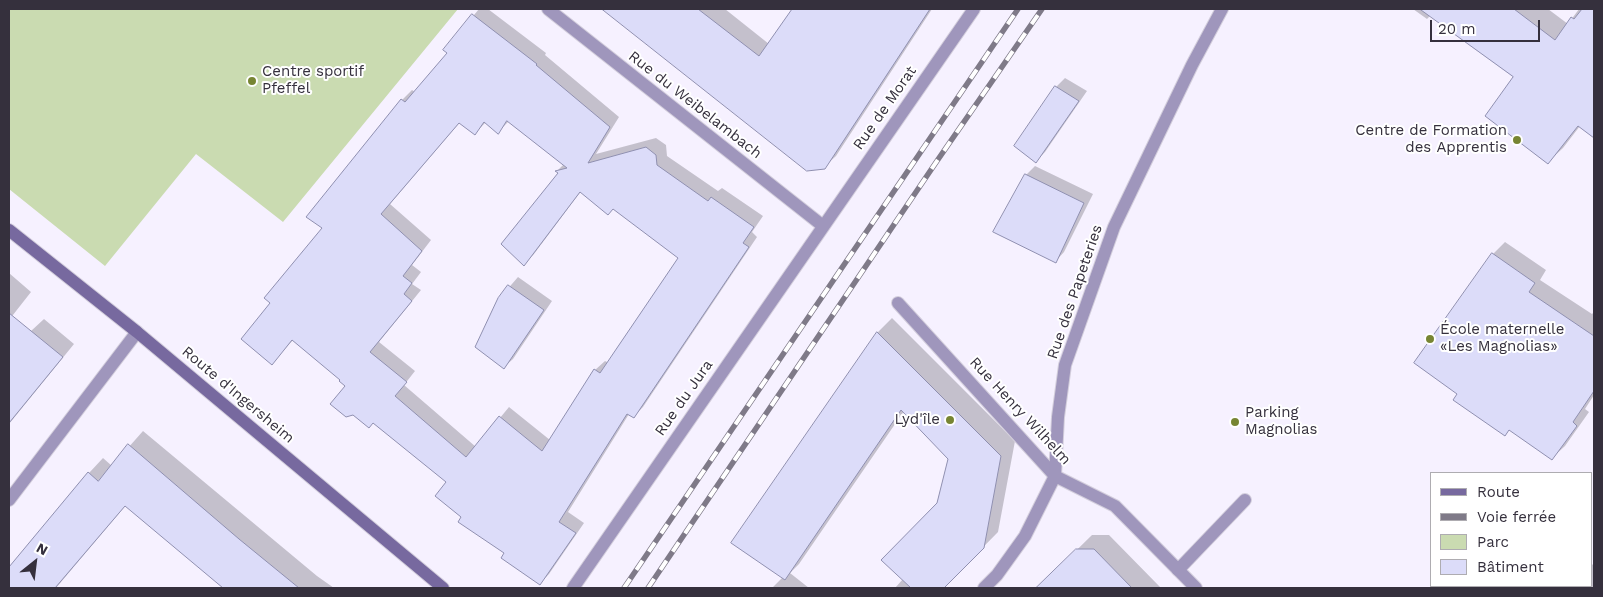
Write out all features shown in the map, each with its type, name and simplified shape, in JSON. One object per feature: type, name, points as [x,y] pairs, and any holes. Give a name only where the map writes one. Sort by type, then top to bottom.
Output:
[{"type":"main road","name":"Route d'Ingersheim","points":[[9,230],[136,332],[443,588]]},
{"type":"street","name":"Rue du Weibelambach","points":[[548,9],[823,226]]},
{"type":"street","name":"Rue de Morat","points":[[823,226],[974,9]]},
{"type":"street","name":"Rue des Papeteries","points":[[984,588],[997,575],[1025,536],[1056,476],[1058,417],[1065,365],[1114,227],[1192,65],[1222,9]]},
{"type":"street","name":"Rue du Jura","points":[[573,588],[823,226]]},
{"type":"street","name":"Rue Henry Wilhelm","points":[[898,303],[1056,476],[1115,506],[1196,588]]},
{"type":"street","points":[[9,500],[136,332]]},
{"type":"street","points":[[1178,570],[1245,500]]},
{"type":"green space","name":"Centre sportif Pfeffel","points":[[9,9],[458,9],[283,222],[196,154],[105,266],[9,189]]},
{"type":"building","points":[[602,9],[698,9],[759,56],[792,9],[930,9],[825,169],[807,171]]},
{"type":"building","points":[[1420,9],[1514,9],[1555,40],[1571,17],[1574,19],[1582,9],[1594,9],[1594,138],[1578,126],[1548,164],[1485,116],[1513,77]]},
{"type":"building","points":[[472,14],[537,64],[610,127],[588,163],[646,147],[656,155],[657,165],[708,201],[711,197],[754,227],[743,243],[749,247],[634,418],[627,414],[559,522],[576,533],[540,585],[501,558],[504,553],[458,522],[461,517],[435,496],[446,482],[373,423],[369,428],[353,415],[346,417],[330,404],[345,386],[292,340],[272,365],[241,339],[270,303],[264,298],[322,228],[306,217],[401,99],[405,102],[447,53],[443,50]],"holes":[[[507,121],[567,168],[555,171],[558,173],[501,244],[524,266],[580,192],[608,215],[613,209],[678,258],[600,373],[594,369],[542,451],[499,416],[466,457],[395,396],[407,382],[370,352],[412,301],[404,294],[412,283],[403,276],[422,251],[381,214],[459,123],[475,135],[484,122],[498,134]]]},
{"type":"building","points":[[1055,86],[1079,101],[1036,163],[1014,146]]},
{"type":"building","points":[[1025,174],[1084,203],[1056,263],[993,232]]},
{"type":"building","points":[[1492,253],[1535,283],[1529,292],[1594,336],[1594,391],[1573,422],[1577,426],[1552,460],[1509,430],[1505,436],[1453,400],[1457,394],[1414,363]]},
{"type":"building","points":[[508,285],[544,310],[504,369],[475,347],[498,298]]},
{"type":"building","points":[[9,313],[63,357],[9,423]]},
{"type":"building","points":[[877,332],[1001,456],[984,548],[944,588],[911,588],[881,560],[937,503],[948,459],[901,410],[785,580],[731,543]]},
{"type":"building","points":[[128,444],[299,588],[223,588],[125,506],[55,588],[9,588],[9,567],[88,472],[98,481]]},
{"type":"building","points":[[1076,549],[1094,549],[1132,588],[1036,588]]},
{"type":"railway","points":[[624,588],[1018,9]]},
{"type":"railway","points":[[648,588],[1042,9]]},
{"type":"place","name":"Centre sportif Pfeffel","points":[[252,81]]},
{"type":"place","name":"Centre de Formation des Apprentis","points":[[1517,140]]},
{"type":"place","name":"École maternelle «Les Magnolias»","points":[[1430,339]]},
{"type":"place","name":"Lyd'île","points":[[950,420]]},
{"type":"place","name":"Parking Magnolias","points":[[1235,422]]}]
